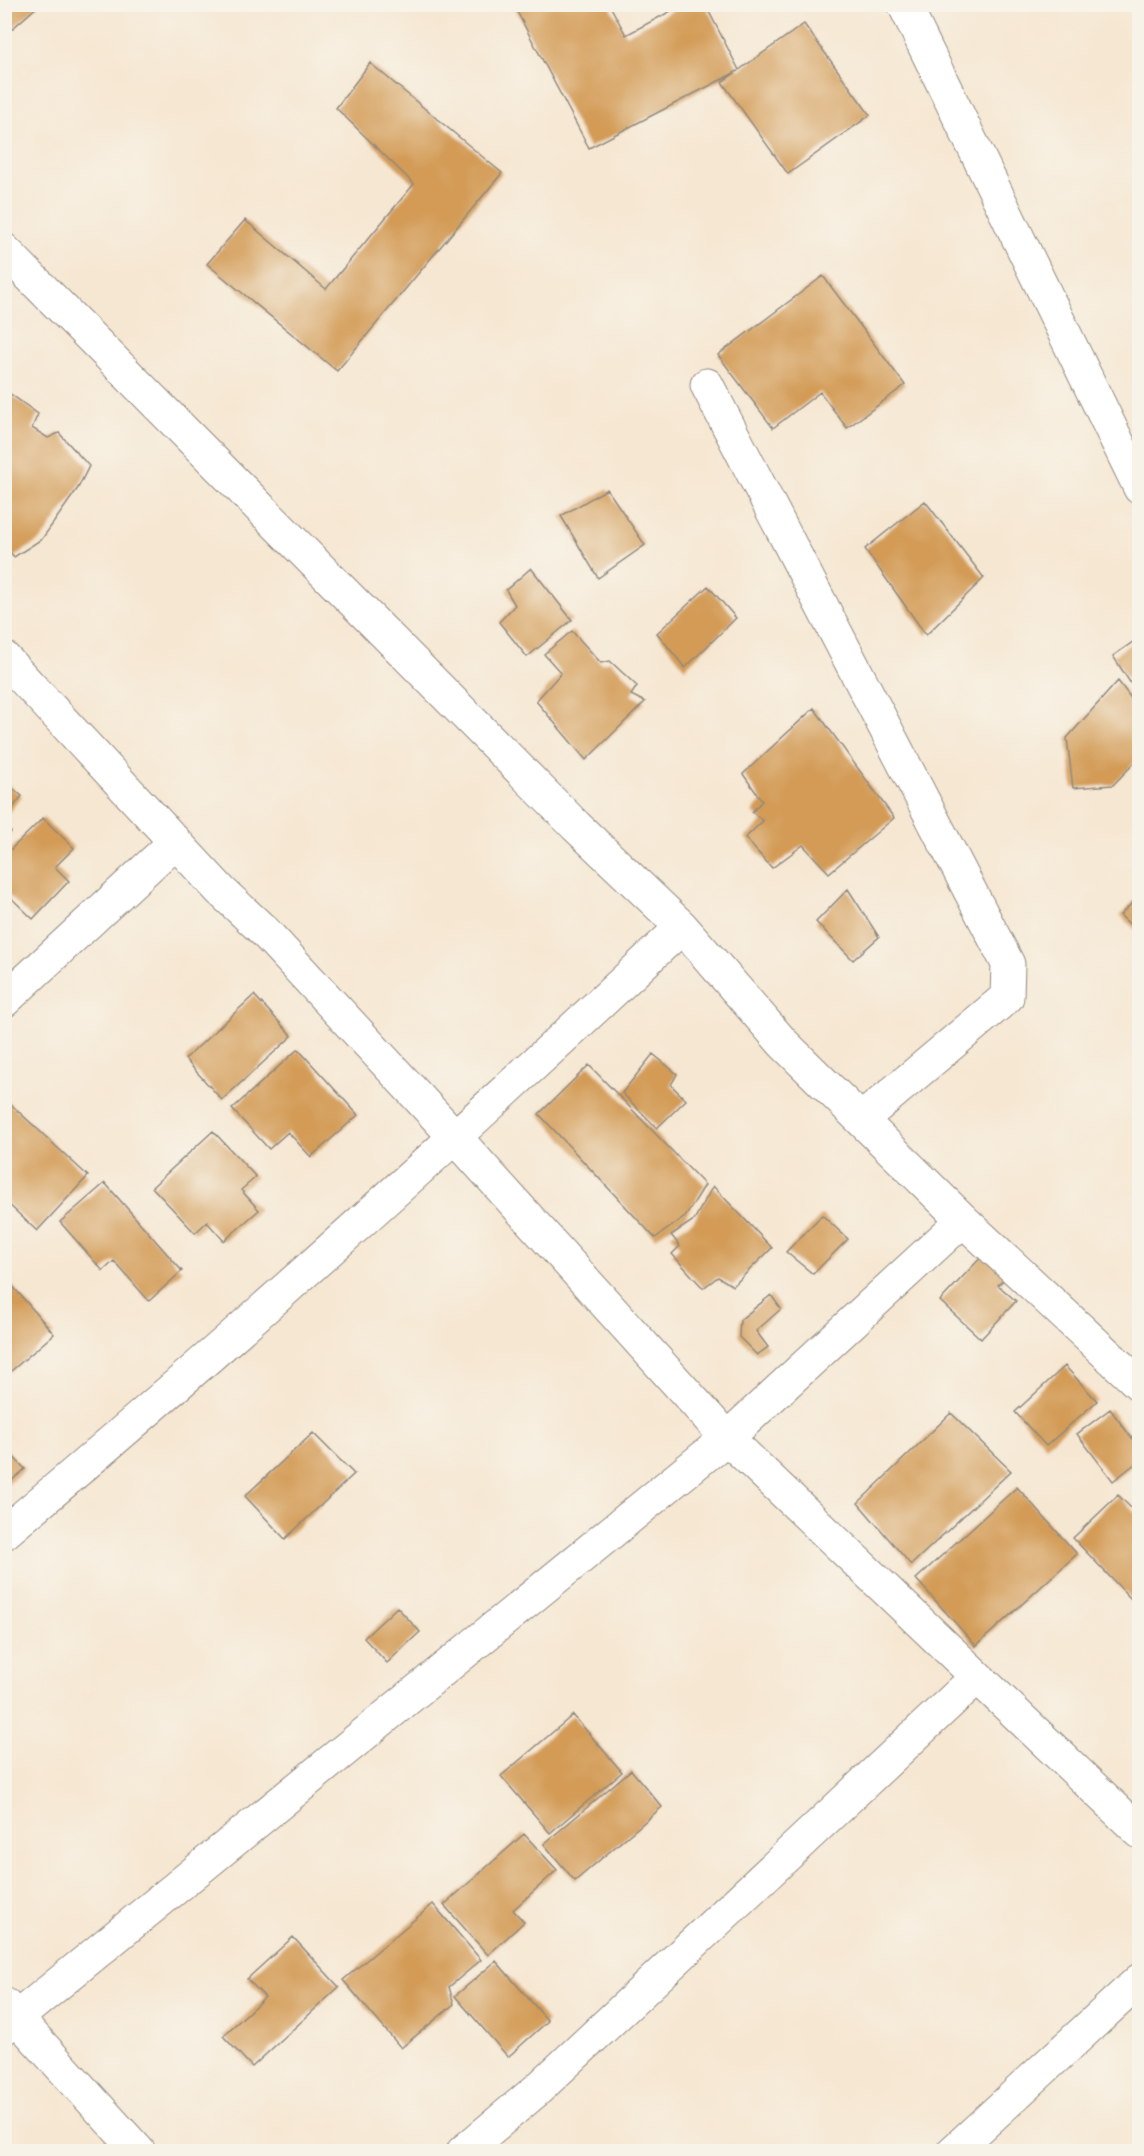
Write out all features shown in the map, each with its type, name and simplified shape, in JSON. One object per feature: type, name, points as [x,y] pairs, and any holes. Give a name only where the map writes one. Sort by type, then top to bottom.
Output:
[{"type":"street","points":[[904,4],[1140,488]]},
{"type":"street","points":[[4,250],[576,826],[682,927],[783,1044],[963,1220],[1140,1385]]},
{"type":"street","points":[[707,385],[1008,964],[1007,997],[862,1119]]},
{"type":"street","points":[[4,658],[221,891],[264,931],[456,1138],[727,1438],[1140,1832]]},
{"type":"street","points":[[4,1001],[175,842]]},
{"type":"street","points":[[4,1533],[102,1451],[456,1138],[682,927]]},
{"type":"street","points":[[139,2151],[8,2016],[727,1438],[963,1220]]},
{"type":"street","points":[[463,2151],[538,2089],[976,1678]]},
{"type":"street","points":[[953,2151],[1140,1980]]},
{"type":"building","points":[[4,4],[40,4],[4,36]]},
{"type":"building","points":[[513,4],[609,4],[626,35],[684,4],[705,4],[739,70],[804,24],[870,115],[788,174],[722,82],[738,71],[589,148]]},
{"type":"building","points":[[370,63],[502,173],[337,371],[207,264],[245,220],[326,289],[414,184],[336,108]]},
{"type":"building","points":[[823,276],[905,385],[847,428],[820,392],[773,428],[718,355]]},
{"type":"building","points":[[5,390],[38,414],[32,428],[48,438],[59,433],[89,466],[78,488],[42,539],[14,557],[5,546]]},
{"type":"building","points":[[607,489],[645,545],[598,578],[561,516]]},
{"type":"building","points":[[925,501],[984,578],[926,635],[865,549]]},
{"type":"building","points":[[531,568],[572,620],[527,657],[499,622],[515,605],[506,590]]},
{"type":"building","points":[[708,586],[736,618],[685,668],[657,633]]},
{"type":"building","points":[[572,631],[601,663],[610,661],[637,686],[631,695],[645,702],[586,760],[536,701],[561,673],[544,654]]},
{"type":"building","points":[[1140,637],[1140,698],[1113,656]]},
{"type":"building","points":[[1118,681],[1140,710],[1140,757],[1113,785],[1073,788],[1067,738]]},
{"type":"building","points":[[814,708],[894,818],[829,873],[803,845],[772,868],[745,838],[763,821],[752,812],[762,801],[743,774]]},
{"type":"building","points":[[4,765],[9,769],[5,780],[4,780]]},
{"type":"building","points":[[4,781],[22,796],[4,818]]},
{"type":"building","points":[[43,818],[74,848],[55,867],[69,881],[33,919],[4,891],[4,856]]},
{"type":"building","points":[[4,826],[11,832],[4,840]]},
{"type":"building","points":[[848,889],[879,937],[853,960],[816,922]]},
{"type":"building","points":[[1140,895],[1140,934],[1120,915]]},
{"type":"building","points":[[254,995],[292,1036],[222,1100],[185,1059]]},
{"type":"building","points":[[298,1049],[358,1115],[311,1157],[288,1132],[269,1149],[232,1109]]},
{"type":"building","points":[[653,1054],[677,1074],[671,1085],[686,1100],[657,1128],[622,1093]]},
{"type":"building","points":[[589,1065],[705,1185],[685,1217],[655,1238],[539,1114]]},
{"type":"building","points":[[4,1098],[88,1176],[37,1231],[4,1200]]},
{"type":"building","points":[[213,1131],[256,1177],[241,1190],[259,1210],[224,1241],[207,1222],[195,1233],[152,1187]]},
{"type":"building","points":[[105,1183],[182,1271],[149,1301],[114,1261],[103,1271],[60,1222]]},
{"type":"building","points":[[713,1186],[772,1248],[733,1286],[718,1277],[703,1288],[672,1254],[680,1246],[671,1235],[694,1220]]},
{"type":"building","points":[[822,1215],[848,1239],[813,1274],[786,1252]]},
{"type":"building","points":[[986,1252],[1010,1273],[998,1285],[1016,1301],[981,1339],[940,1301]]},
{"type":"building","points":[[10,1283],[54,1334],[10,1372],[4,1366],[4,1288]]},
{"type":"building","points":[[771,1295],[781,1309],[756,1331],[768,1347],[757,1355],[739,1337],[740,1320]]},
{"type":"building","points":[[1065,1366],[1097,1401],[1046,1446],[1015,1412]]},
{"type":"building","points":[[1110,1409],[1140,1449],[1140,1460],[1113,1481],[1077,1434]]},
{"type":"building","points":[[951,1413],[1011,1471],[911,1565],[858,1503]]},
{"type":"building","points":[[313,1433],[354,1474],[285,1539],[245,1496]]},
{"type":"building","points":[[4,1447],[25,1469],[4,1487]]},
{"type":"building","points":[[1017,1487],[1077,1554],[976,1646],[916,1579]]},
{"type":"building","points":[[1118,1495],[1140,1517],[1140,1596],[1133,1601],[1073,1538]]},
{"type":"building","points":[[397,1607],[420,1632],[387,1663],[364,1638]]},
{"type":"building","points":[[573,1715],[622,1772],[550,1833],[501,1776]]},
{"type":"building","points":[[631,1770],[662,1807],[575,1881],[544,1844]]},
{"type":"building","points":[[524,1834],[557,1870],[513,1910],[524,1922],[488,1955],[444,1905]]},
{"type":"building","points":[[433,1904],[481,1960],[449,1987],[454,2004],[401,2048],[343,1980]]},
{"type":"building","points":[[293,1937],[339,1987],[252,2067],[223,2036],[265,1997],[247,1979]]},
{"type":"building","points":[[496,1961],[548,2021],[508,2057],[455,1996]]}]
